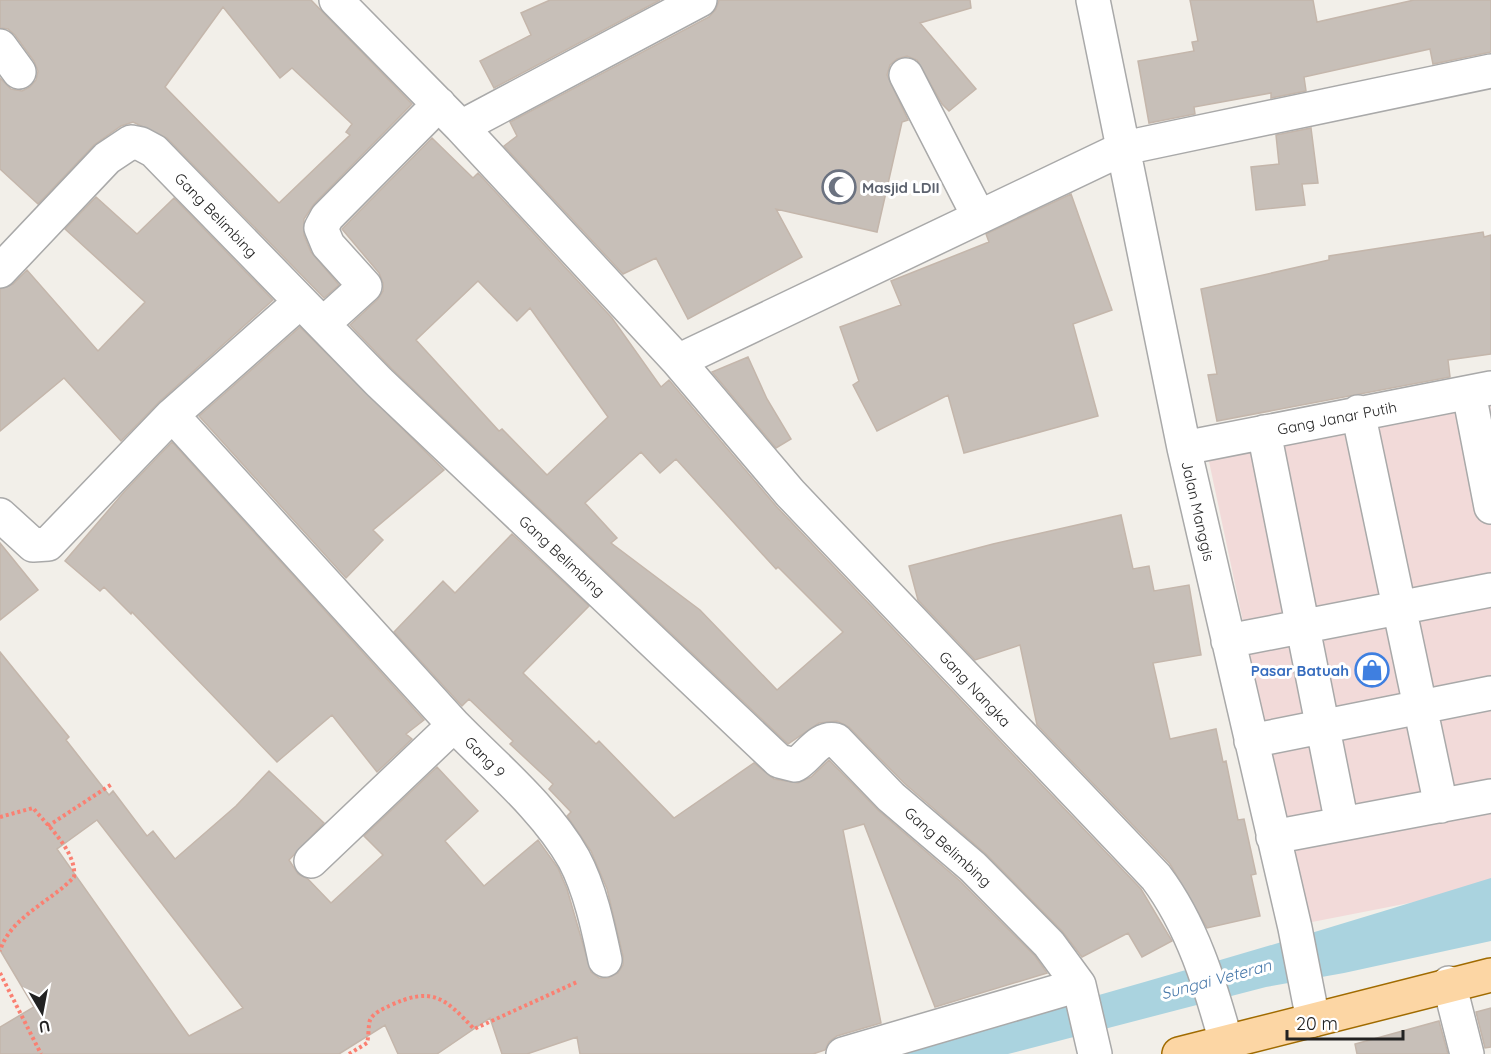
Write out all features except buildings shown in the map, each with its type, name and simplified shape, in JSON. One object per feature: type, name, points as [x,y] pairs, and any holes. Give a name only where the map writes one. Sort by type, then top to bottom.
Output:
[{"type":"main road","points":[[1179,1054],[1449,983],[1491,975]]},
{"type":"street","name":"Gang Nangka","points":[[336,0],[462,127],[678,361],[790,494],[1156,877],[1174,902],[1200,958],[1226,1042]]},
{"type":"street","points":[[462,127],[700,0]]},
{"type":"street","name":"Jalan Manggis","points":[[1093,0],[1184,448],[1295,928],[1313,1020]]},
{"type":"street","points":[[0,46],[19,72]]},
{"type":"street","points":[[678,361],[1124,148],[1491,71]]},
{"type":"street","points":[[906,75],[978,217]]},
{"type":"street","points":[[323,324],[365,286],[328,245],[321,228],[327,217],[439,104]]},
{"type":"street","name":"Gang Belimbing","points":[[0,271],[107,158],[131,142],[154,151],[379,382],[779,761],[795,765],[822,741],[829,738],[836,740],[891,797],[981,875],[1049,944],[1079,987],[1093,1044]]},
{"type":"street","points":[[0,515],[33,545],[48,544],[172,415],[300,302]]},
{"type":"street","points":[[1480,391],[1491,507]]},
{"type":"street","name":"Gang Janar Putih","points":[[1184,448],[1358,412],[1480,391]]},
{"type":"street","points":[[1358,412],[1441,806]]},
{"type":"street","points":[[172,415],[454,725]]},
{"type":"street","points":[[1264,432],[1342,824]]},
{"type":"street","points":[[1228,641],[1491,590]]},
{"type":"street","points":[[1251,741],[1491,693]]},
{"type":"street","name":"Gang 9","points":[[311,861],[454,725],[560,837],[575,862],[597,924],[605,960]]},
{"type":"street","points":[[1273,837],[1491,796]]},
{"type":"street","points":[[1449,983],[1467,1054]]},
{"type":"street","points":[[843,1054],[1079,987]]},
{"type":"path","points":[[48,826],[112,784]]},
{"type":"path","points":[[0,817],[33,808],[75,866],[74,876],[3,940],[0,951]]},
{"type":"path","points":[[349,1054],[367,1043],[370,1019],[378,1012],[415,995],[426,995],[452,1005],[474,1029],[593,974],[605,960]]},
{"type":"path","points":[[0,972],[41,1054]]},
{"type":"shaded area","name":"Pasar Batuah","points":[[1491,397],[1491,887],[1307,923],[1207,452]]},
{"type":"water","name":"Sungai Veteran","points":[[1491,878],[1491,941],[1344,973],[1266,987],[1008,1054],[882,1054],[1187,970]]},
{"type":"place","name":"Masjid LDII","points":[[839,187]]},
{"type":"place","name":"Pasar Batuah","points":[[1372,670]]}]
